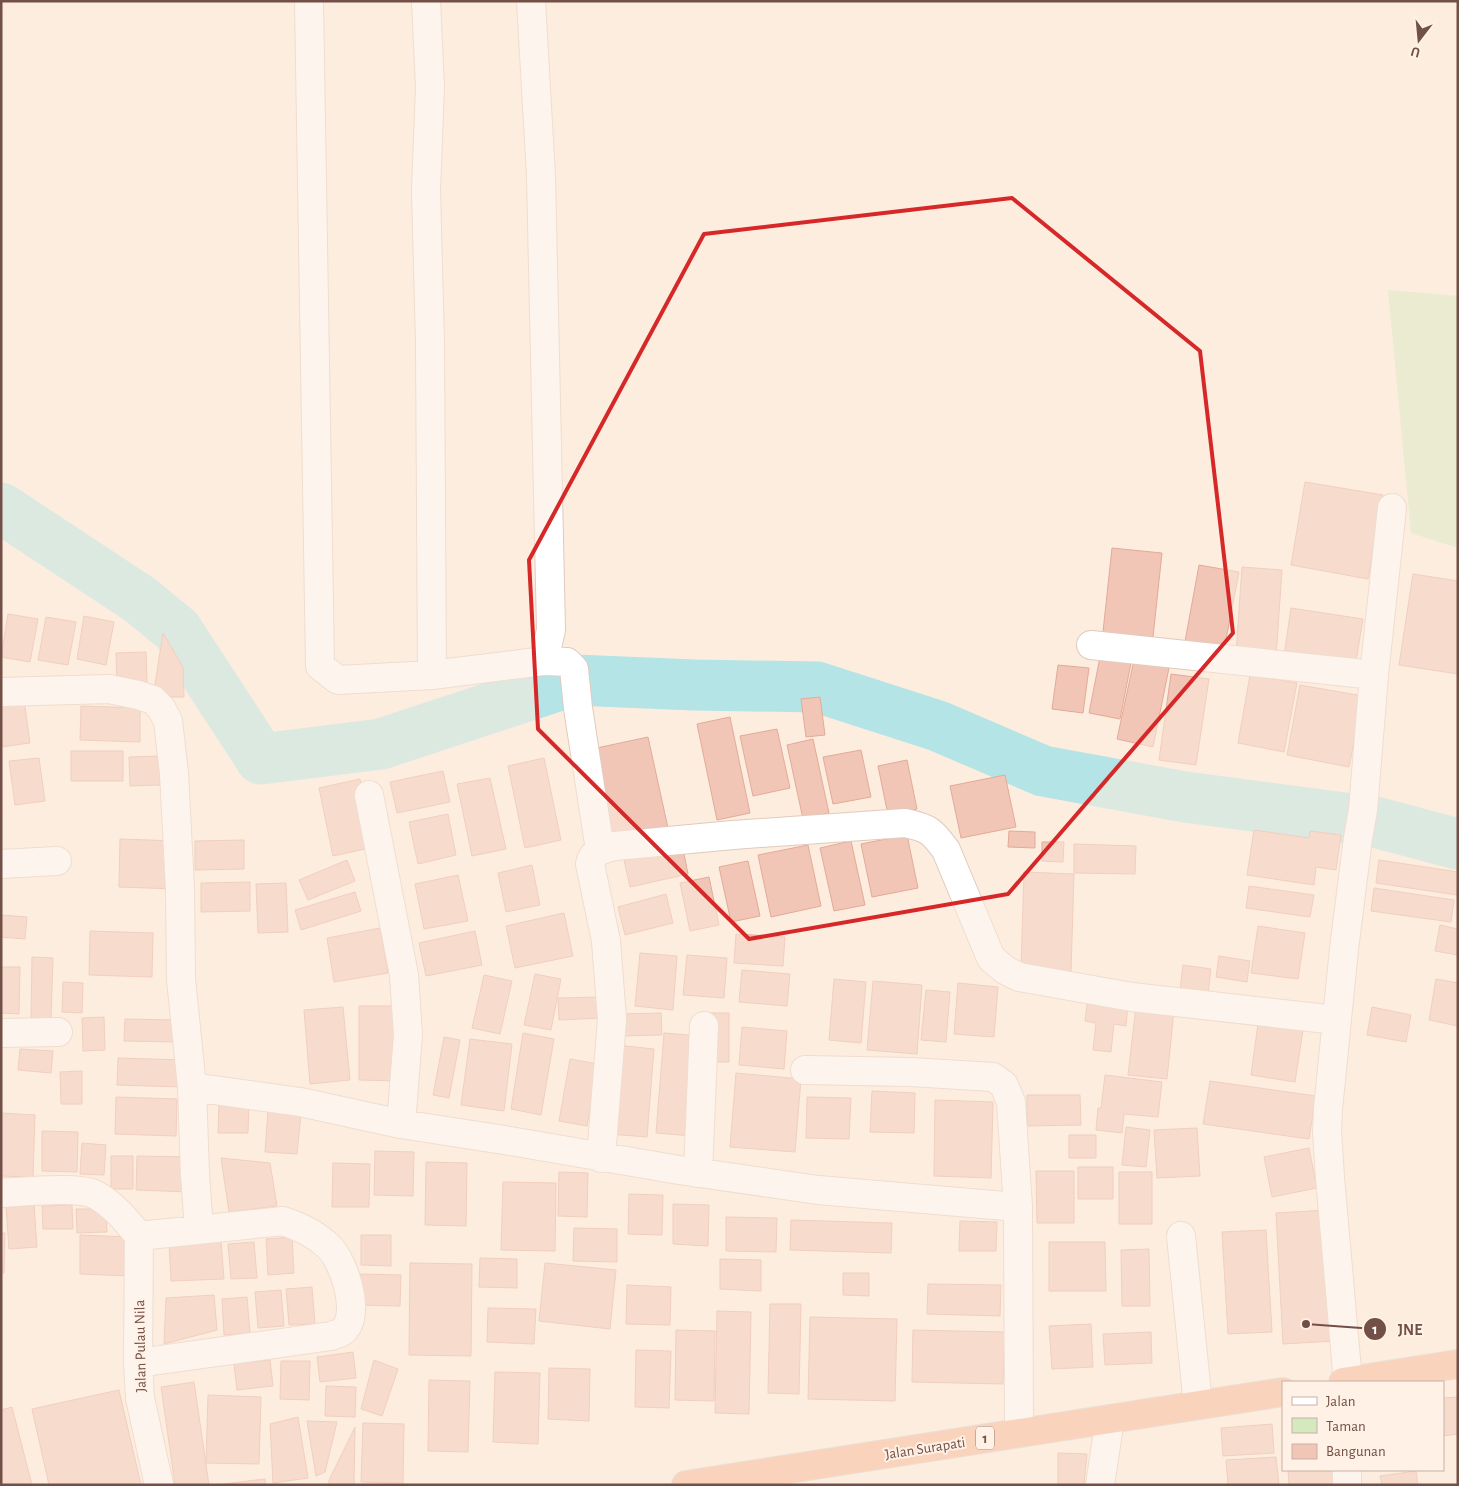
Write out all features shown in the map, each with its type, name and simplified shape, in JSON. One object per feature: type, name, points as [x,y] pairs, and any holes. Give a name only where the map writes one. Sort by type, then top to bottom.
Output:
[{"type":"highway","points":[[1352,1381],[1458,1364]]},
{"type":"highway","name":"Jalan Surapati","points":[[686,1485],[1282,1392]]},
{"type":"street","points":[[309,1],[320,666],[338,680],[432,675],[544,661],[567,662],[574,669],[578,708],[600,850]]},
{"type":"street","points":[[426,1],[430,87],[426,190],[430,352],[432,675]]},
{"type":"street","points":[[531,1],[541,176],[551,630],[544,661]]},
{"type":"street","points":[[1346,1381],[1327,1131],[1336,1020],[1363,810],[1374,675],[1392,508]]},
{"type":"street","points":[[1091,645],[1374,675]]},
{"type":"street","points":[[1,692],[109,689],[152,700],[161,708],[168,721],[174,773],[180,889],[181,979],[192,1087],[195,1175],[200,1229]]},
{"type":"street","points":[[369,795],[404,975],[408,1035],[402,1124]]},
{"type":"street","points":[[601,1158],[612,1019],[606,940],[590,864],[593,855],[600,850],[615,846],[743,834],[905,823],[924,827],[934,835],[946,850],[991,958],[1005,970],[1019,977],[1132,997],[1336,1020]]},
{"type":"street","points":[[1,864],[57,861]]},
{"type":"street","points":[[698,1173],[704,1026]]},
{"type":"street","points":[[1,1033],[58,1032]]},
{"type":"street","points":[[805,1070],[911,1072],[993,1077],[1004,1085],[1011,1102],[1018,1207],[1019,1433]]},
{"type":"street","points":[[192,1087],[300,1102],[402,1124],[698,1173],[818,1190],[1018,1207]]},
{"type":"street","points":[[1,1193],[80,1190],[93,1194],[119,1213],[139,1236],[283,1221],[304,1228],[317,1236],[331,1249],[342,1268],[351,1300],[351,1317],[344,1331],[331,1336],[138,1363]]},
{"type":"street","name":"Jalan Pulau Nila","points":[[139,1236],[138,1363],[140,1398],[159,1485]]},
{"type":"street","points":[[1180,1236],[1198,1405]]},
{"type":"street","points":[[1100,1485],[1110,1419]]},
{"type":"street","points":[[1347,1485],[1348,1471]]},
{"type":"highlighted area","points":[[1012,198],[1200,351],[1233,633],[1008,894],[749,939],[538,729],[529,560],[704,234]]},
{"type":"green space","points":[[1388,290],[1458,296],[1458,548],[1411,533]]},
{"type":"building","points":[[1305,482],[1383,495],[1368,579],[1291,565]]},
{"type":"building","points":[[1112,548],[1162,553],[1152,646],[1102,641]]},
{"type":"building","points":[[1199,565],[1239,572],[1223,655],[1184,647]]},
{"type":"building","points":[[1242,567],[1282,570],[1276,657],[1236,654]]},
{"type":"building","points":[[1413,574],[1458,581],[1458,674],[1399,665]]},
{"type":"building","points":[[1291,608],[1363,619],[1355,667],[1284,656]]},
{"type":"building","points":[[8,614],[38,619],[30,662],[1,657]]},
{"type":"building","points":[[84,616],[114,622],[106,665],[77,659]]},
{"type":"building","points":[[46,617],[76,622],[68,665],[38,660]]},
{"type":"building","points":[[163,633],[183,667],[184,697],[153,697]]},
{"type":"building","points":[[146,652],[147,682],[117,682],[116,653]]},
{"type":"building","points":[[1100,657],[1131,663],[1120,719],[1089,713]]},
{"type":"building","points":[[1134,660],[1169,668],[1153,747],[1117,739]]},
{"type":"building","points":[[1058,665],[1089,668],[1083,713],[1052,709]]},
{"type":"building","points":[[1171,674],[1209,679],[1196,765],[1159,760]]},
{"type":"building","points":[[1250,675],[1297,683],[1284,752],[1238,743]]},
{"type":"building","points":[[1300,685],[1363,696],[1349,767],[1287,755]]},
{"type":"building","points":[[820,697],[825,735],[806,737],[801,699]]},
{"type":"building","points":[[24,700],[30,743],[1,747],[1,703]]},
{"type":"building","points":[[81,706],[140,708],[140,742],[80,740]]},
{"type":"building","points":[[730,717],[750,813],[717,820],[697,724]]},
{"type":"building","points":[[777,729],[790,788],[753,796],[740,736]]},
{"type":"building","points":[[648,737],[668,828],[611,839],[592,749]]},
{"type":"building","points":[[813,739],[829,813],[803,819],[787,745]]},
{"type":"building","points":[[861,750],[871,797],[833,804],[823,757]]},
{"type":"building","points":[[71,751],[123,751],[123,781],[71,781]]},
{"type":"building","points":[[159,756],[160,785],[130,786],[129,757]]},
{"type":"building","points":[[39,758],[45,801],[15,805],[9,761]]},
{"type":"building","points":[[544,758],[561,840],[525,848],[508,766]]},
{"type":"building","points":[[907,760],[917,809],[888,815],[878,766]]},
{"type":"building","points":[[443,771],[450,802],[397,813],[390,782]]},
{"type":"building","points":[[1005,775],[1016,827],[961,838],[950,786]]},
{"type":"building","points":[[490,778],[506,849],[472,856],[457,784]]},
{"type":"building","points":[[360,779],[374,847],[333,856],[319,788]]},
{"type":"building","points":[[448,814],[456,855],[418,864],[409,822]]},
{"type":"building","points":[[1254,830],[1309,838],[1310,831],[1341,835],[1336,870],[1316,867],[1314,885],[1247,875]]},
{"type":"building","points":[[1009,831],[1035,832],[1035,848],[1008,847]]},
{"type":"building","points":[[907,835],[918,888],[872,897],[861,844]]},
{"type":"building","points":[[120,839],[176,841],[175,889],[119,887]]},
{"type":"building","points":[[244,840],[244,869],[195,870],[195,841]]},
{"type":"building","points":[[851,841],[865,905],[834,911],[820,848]]},
{"type":"building","points":[[1042,842],[1064,842],[1063,862],[1042,861]]},
{"type":"building","points":[[1074,844],[1136,846],[1135,874],[1074,873]]},
{"type":"building","points":[[808,845],[821,906],[771,917],[758,855]]},
{"type":"building","points":[[683,849],[688,874],[630,887],[624,860]]},
{"type":"building","points":[[347,860],[355,881],[308,900],[299,880]]},
{"type":"building","points":[[1379,860],[1458,872],[1457,895],[1376,883]]},
{"type":"building","points":[[748,861],[760,916],[731,922],[719,867]]},
{"type":"building","points":[[532,865],[540,905],[506,912],[498,873]]},
{"type":"building","points":[[1024,872],[1074,874],[1071,972],[1021,970]]},
{"type":"building","points":[[458,875],[468,921],[424,929],[415,884]]},
{"type":"building","points":[[709,877],[719,925],[690,931],[680,883]]},
{"type":"building","points":[[250,882],[250,911],[201,912],[201,883]]},
{"type":"building","points":[[286,883],[288,932],[258,933],[256,884]]},
{"type":"building","points":[[1249,886],[1314,895],[1310,917],[1246,908]]},
{"type":"building","points":[[1374,888],[1454,900],[1451,922],[1371,911]]},
{"type":"building","points":[[355,892],[361,911],[301,930],[295,910]]},
{"type":"building","points":[[666,894],[673,923],[625,935],[618,907]]},
{"type":"building","points":[[564,913],[573,956],[515,968],[506,926]]},
{"type":"building","points":[[1,915],[27,917],[25,939],[1,937]]},
{"type":"building","points":[[1440,925],[1458,929],[1458,955],[1435,951]]},
{"type":"building","points":[[1258,926],[1305,933],[1298,979],[1251,973]]},
{"type":"building","points":[[380,928],[388,973],[334,982],[327,938]]},
{"type":"building","points":[[90,931],[153,933],[152,977],[89,975]]},
{"type":"building","points":[[475,931],[482,965],[426,976],[419,943]]},
{"type":"building","points":[[736,934],[785,937],[783,966],[734,963]]},
{"type":"building","points":[[640,953],[677,956],[673,1010],[635,1006]]},
{"type":"building","points":[[687,955],[727,958],[724,998],[683,995]]},
{"type":"building","points":[[1219,956],[1250,961],[1247,982],[1216,977]]},
{"type":"building","points":[[32,957],[53,958],[51,1018],[31,1018]]},
{"type":"building","points":[[1183,965],[1211,969],[1208,994],[1180,990]]},
{"type":"building","points":[[1,967],[20,967],[19,1014],[1,1013]]},
{"type":"building","points":[[742,970],[790,974],[787,1006],[739,1002]]},
{"type":"building","points":[[535,974],[561,979],[551,1030],[524,1025]]},
{"type":"building","points":[[484,975],[512,981],[500,1034],[472,1028]]},
{"type":"building","points":[[834,979],[866,982],[861,1043],[829,1040]]},
{"type":"building","points":[[1436,979],[1458,983],[1458,1026],[1429,1020]]},
{"type":"building","points":[[873,981],[922,985],[917,1054],[867,1050]]},
{"type":"building","points":[[63,982],[83,983],[82,1013],[62,1012]]},
{"type":"building","points":[[958,983],[998,987],[994,1037],[954,1034]]},
{"type":"building","points":[[926,990],[950,992],[946,1042],[921,1040]]},
{"type":"building","points":[[601,997],[602,1018],[559,1020],[558,998]]},
{"type":"building","points":[[1088,998],[1128,1003],[1126,1026],[1114,1024],[1111,1052],[1093,1050],[1096,1023],[1085,1021]]},
{"type":"building","points":[[359,1006],[397,1006],[396,1081],[359,1080]]},
{"type":"building","points":[[1136,1006],[1174,1011],[1167,1079],[1128,1075]]},
{"type":"building","points":[[343,1007],[350,1080],[310,1084],[304,1010]]},
{"type":"building","points":[[1372,1007],[1411,1015],[1406,1042],[1367,1035]]},
{"type":"building","points":[[661,1013],[662,1035],[619,1036],[618,1014]]},
{"type":"building","points":[[708,1013],[729,1013],[729,1062],[707,1062]]},
{"type":"building","points":[[104,1017],[105,1050],[83,1051],[82,1018]]},
{"type":"building","points":[[125,1019],[176,1020],[176,1042],[124,1041]]},
{"type":"building","points":[[1258,1024],[1303,1030],[1295,1082],[1251,1075]]},
{"type":"building","points":[[742,1027],[787,1031],[784,1069],[739,1065]]},
{"type":"building","points":[[523,1033],[554,1039],[541,1115],[511,1109]]},
{"type":"building","points":[[664,1033],[701,1036],[693,1136],[656,1133]]},
{"type":"building","points":[[444,1037],[460,1040],[449,1098],[433,1095]]},
{"type":"building","points":[[470,1039],[512,1044],[504,1111],[461,1105]]},
{"type":"building","points":[[617,1045],[654,1049],[647,1137],[609,1134]]},
{"type":"building","points":[[20,1049],[53,1051],[51,1073],[18,1070]]},
{"type":"building","points":[[118,1058],[185,1060],[184,1087],[117,1085]]},
{"type":"building","points":[[570,1059],[598,1064],[587,1126],[559,1121]]},
{"type":"building","points":[[82,1071],[82,1104],[61,1104],[60,1072]]},
{"type":"building","points":[[736,1073],[801,1079],[795,1152],[730,1147]]},
{"type":"building","points":[[1105,1075],[1162,1082],[1158,1117],[1124,1114],[1122,1133],[1096,1130],[1098,1108],[1101,1108]]},
{"type":"building","points":[[1210,1081],[1316,1096],[1309,1139],[1203,1124]]},
{"type":"building","points":[[872,1091],[915,1093],[914,1133],[870,1132]]},
{"type":"building","points":[[1027,1095],[1080,1095],[1081,1125],[1027,1126]]},
{"type":"building","points":[[116,1097],[177,1099],[176,1136],[115,1134]]},
{"type":"building","points":[[807,1097],[851,1098],[849,1139],[806,1138]]},
{"type":"building","points":[[935,1100],[993,1102],[991,1178],[934,1176]]},
{"type":"building","points":[[219,1102],[249,1103],[248,1133],[218,1133]]},
{"type":"building","points":[[268,1110],[301,1113],[297,1154],[265,1152]]},
{"type":"building","points":[[1,1113],[35,1115],[33,1177],[1,1176]]},
{"type":"building","points":[[1126,1127],[1150,1130],[1146,1167],[1122,1165]]},
{"type":"building","points":[[1197,1128],[1200,1176],[1157,1178],[1154,1130]]},
{"type":"building","points":[[42,1131],[78,1132],[77,1172],[42,1171]]},
{"type":"building","points":[[1069,1135],[1096,1135],[1096,1158],[1069,1158]]},
{"type":"building","points":[[82,1143],[106,1145],[104,1175],[80,1174]]},
{"type":"building","points":[[1309,1148],[1317,1188],[1272,1197],[1264,1157]]},
{"type":"building","points":[[375,1151],[414,1152],[413,1196],[374,1195]]},
{"type":"building","points":[[111,1156],[133,1156],[133,1189],[111,1189]]},
{"type":"building","points":[[137,1156],[190,1157],[189,1192],[136,1190]]},
{"type":"building","points":[[221,1158],[270,1163],[277,1206],[229,1212]]},
{"type":"building","points":[[426,1162],[467,1163],[466,1226],[425,1225]]},
{"type":"building","points":[[333,1163],[370,1164],[369,1207],[332,1207]]},
{"type":"building","points":[[1078,1167],[1113,1167],[1113,1199],[1078,1199]]},
{"type":"building","points":[[1036,1171],[1074,1171],[1074,1223],[1037,1223]]},
{"type":"building","points":[[559,1172],[588,1173],[587,1217],[558,1216]]},
{"type":"building","points":[[1119,1172],[1152,1172],[1152,1224],[1119,1224]]},
{"type":"building","points":[[503,1182],[556,1183],[555,1251],[501,1250]]},
{"type":"building","points":[[629,1194],[663,1195],[662,1235],[628,1234]]},
{"type":"building","points":[[673,1204],[709,1205],[708,1246],[673,1244]]},
{"type":"building","points":[[34,1205],[37,1247],[9,1249],[6,1207]]},
{"type":"building","points":[[72,1205],[73,1229],[43,1229],[42,1206]]},
{"type":"building","points":[[76,1209],[106,1209],[107,1232],[77,1233]]},
{"type":"building","points":[[1327,1210],[1335,1341],[1283,1344],[1276,1213]]},
{"type":"building","points":[[726,1217],[777,1218],[776,1252],[726,1251]]},
{"type":"building","points":[[791,1220],[892,1223],[891,1253],[790,1250]]},
{"type":"building","points":[[960,1221],[997,1222],[996,1251],[959,1251]]},
{"type":"building","points":[[574,1228],[617,1229],[617,1262],[573,1261]]},
{"type":"building","points":[[1266,1230],[1272,1332],[1228,1334],[1222,1232]]},
{"type":"building","points":[[1,1233],[5,1233],[4,1273],[1,1273]]},
{"type":"building","points":[[80,1235],[130,1237],[129,1276],[80,1274]]},
{"type":"building","points":[[361,1235],[391,1235],[391,1266],[361,1265]]},
{"type":"building","points":[[292,1237],[294,1273],[268,1275],[266,1239]]},
{"type":"building","points":[[221,1241],[224,1279],[171,1281],[169,1243]]},
{"type":"building","points":[[254,1242],[257,1278],[231,1279],[228,1244]]},
{"type":"building","points":[[1049,1242],[1105,1242],[1106,1291],[1049,1291]]},
{"type":"building","points":[[1149,1249],[1150,1306],[1122,1306],[1121,1250]]},
{"type":"building","points":[[480,1258],[517,1259],[517,1288],[479,1287]]},
{"type":"building","points":[[720,1259],[761,1260],[761,1291],[720,1289]]},
{"type":"building","points":[[410,1263],[472,1264],[471,1356],[409,1355]]},
{"type":"building","points":[[545,1263],[616,1270],[610,1329],[539,1321]]},
{"type":"building","points":[[843,1273],[869,1273],[869,1296],[843,1295]]},
{"type":"building","points":[[357,1274],[401,1275],[400,1306],[356,1305]]},
{"type":"building","points":[[928,1284],[1001,1285],[1000,1316],[927,1314]]},
{"type":"building","points":[[627,1285],[671,1287],[670,1325],[626,1324]]},
{"type":"building","points":[[312,1287],[315,1324],[289,1325],[286,1289]]},
{"type":"building","points":[[281,1290],[284,1326],[258,1328],[255,1292]]},
{"type":"building","points":[[214,1295],[217,1330],[164,1344],[166,1298]]},
{"type":"building","points":[[247,1297],[250,1333],[224,1335],[222,1299]]},
{"type":"building","points":[[770,1304],[801,1304],[799,1394],[768,1393]]},
{"type":"building","points":[[488,1308],[536,1309],[534,1344],[487,1342]]},
{"type":"building","points":[[717,1311],[751,1312],[749,1414],[715,1413]]},
{"type":"building","points":[[810,1317],[897,1319],[895,1401],[808,1399]]},
{"type":"building","points":[[1091,1324],[1093,1367],[1052,1369],[1049,1326]]},
{"type":"building","points":[[676,1330],[715,1331],[714,1401],[675,1400]]},
{"type":"building","points":[[913,1330],[1005,1332],[1003,1384],[912,1382]]},
{"type":"building","points":[[1151,1332],[1152,1363],[1105,1365],[1103,1334]]},
{"type":"building","points":[[636,1350],[671,1351],[669,1408],[635,1407]]},
{"type":"building","points":[[353,1352],[356,1378],[320,1382],[317,1357]]},
{"type":"building","points":[[270,1360],[273,1386],[237,1390],[234,1364]]},
{"type":"building","points":[[374,1360],[398,1369],[382,1416],[361,1409]]},
{"type":"building","points":[[281,1361],[310,1361],[309,1400],[280,1399]]},
{"type":"building","points":[[549,1368],[590,1369],[589,1421],[548,1419]]},
{"type":"building","points":[[495,1372],[540,1373],[538,1444],[493,1442]]},
{"type":"building","points":[[429,1380],[470,1381],[468,1452],[428,1451]]},
{"type":"building","points":[[194,1382],[209,1485],[175,1485],[161,1387]]},
{"type":"building","points":[[326,1386],[356,1387],[355,1417],[325,1416]]},
{"type":"building","points":[[119,1390],[141,1485],[49,1485],[32,1409]]},
{"type":"building","points":[[208,1395],[261,1397],[259,1464],[206,1463]]},
{"type":"building","points":[[1458,1397],[1458,1434],[1444,1436],[1444,1398]]},
{"type":"building","points":[[12,1407],[32,1485],[1,1485],[1,1410]]},
{"type":"building","points":[[298,1417],[308,1478],[273,1483],[270,1424]]},
{"type":"building","points":[[307,1421],[337,1422],[325,1472],[316,1476]]},
{"type":"building","points":[[363,1423],[404,1424],[403,1483],[361,1482]]},
{"type":"building","points":[[1272,1424],[1274,1453],[1223,1456],[1221,1428]]},
{"type":"building","points":[[355,1427],[354,1485],[328,1485],[330,1478]]},
{"type":"building","points":[[1058,1453],[1087,1454],[1084,1485],[1058,1485]]},
{"type":"building","points":[[1276,1457],[1279,1485],[1228,1485],[1226,1460]]},
{"type":"building","points":[[1288,1471],[1337,1471],[1338,1485],[1289,1485]]},
{"type":"building","points":[[1416,1471],[1418,1485],[1382,1485],[1380,1476]]},
{"type":"building","points":[[265,1479],[265,1485],[223,1485],[223,1484]]},
{"type":"waterway","points":[[1,508],[139,599],[177,630],[261,759],[381,744],[575,680],[694,685],[817,687],[938,726],[1043,771],[1185,797],[1375,822],[1458,844]]},
{"type":"place","name":"JNE","points":[[1306,1324]]}]
